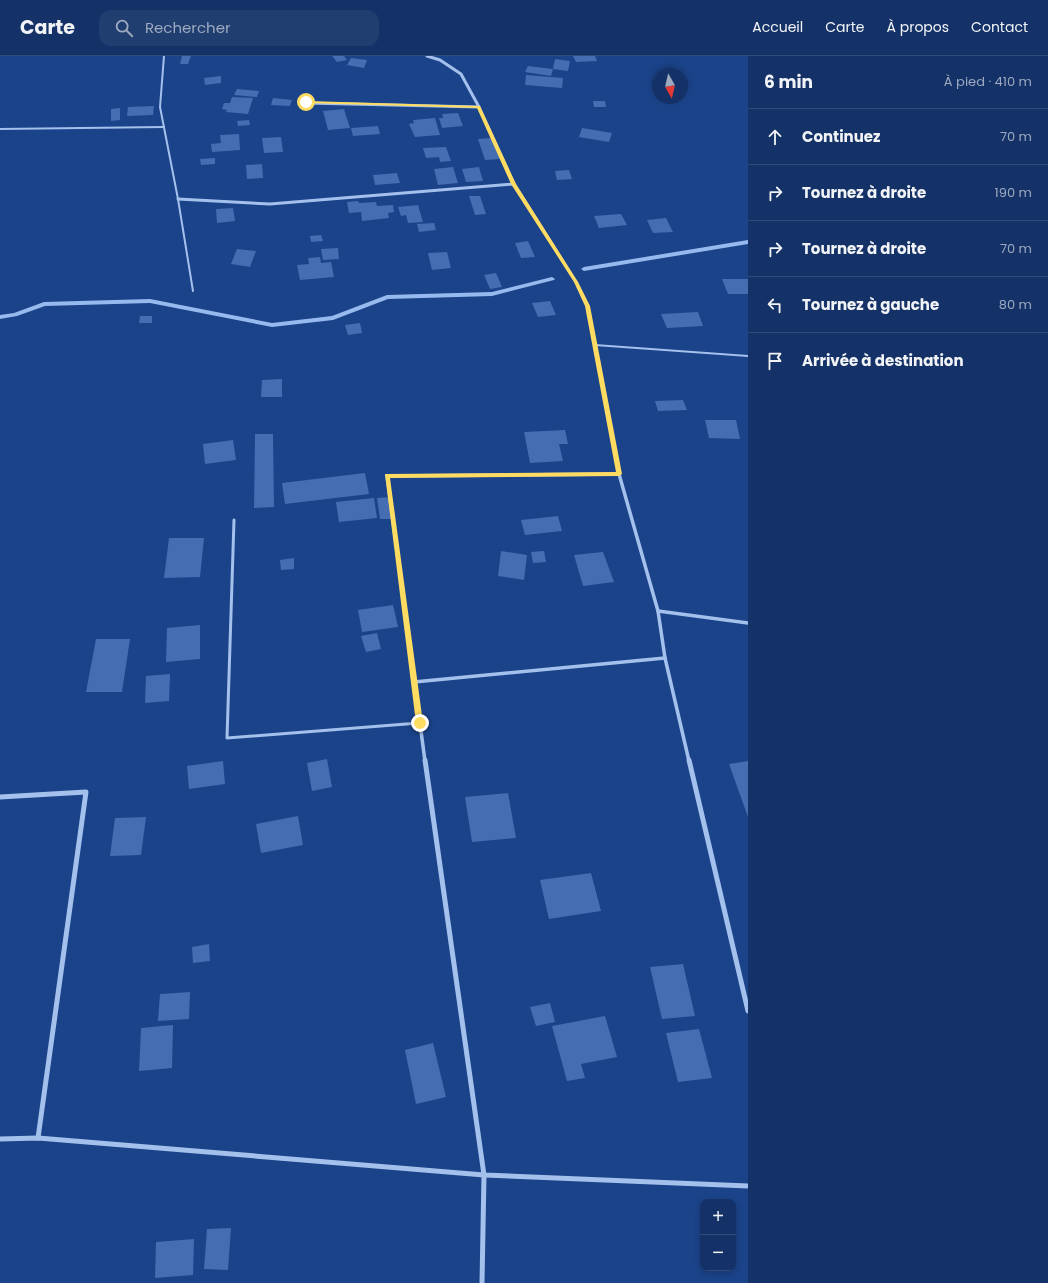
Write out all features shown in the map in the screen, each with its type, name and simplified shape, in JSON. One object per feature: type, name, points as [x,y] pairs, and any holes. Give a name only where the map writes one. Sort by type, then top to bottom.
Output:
[{"type":"street","points":[[427,56],[440,60],[461,74],[479,107],[514,184],[576,282],[588,306],[619,474],[658,611],[665,658],[748,1011]]},
{"type":"street","points":[[306,102],[479,107]]},
{"type":"street","points":[[178,199],[270,204],[514,184]]},
{"type":"street","points":[[482,1283],[484,1175],[414,682],[387,476],[619,474]]},
{"type":"street","points":[[658,611],[748,623]]},
{"type":"street","points":[[414,682],[665,658]]},
{"type":"street","points":[[0,797],[86,792],[38,1138]]},
{"type":"street","points":[[0,1139],[38,1138],[484,1175],[748,1186]]},
{"type":"lane","points":[[164,56],[160,107],[178,199],[193,291]]},
{"type":"lane","points":[[0,129],[164,127]]},
{"type":"lane","points":[[595,345],[748,356]]},
{"type":"lane","points":[[234,520],[227,738],[420,723]]},
{"type":"building","points":[[182,56],[191,56],[188,64],[180,64]]},
{"type":"building","points":[[332,56],[344,56],[347,60],[337,62]]},
{"type":"building","points":[[573,56],[595,56],[597,61],[576,62]]},
{"type":"building","points":[[351,58],[367,60],[364,68],[347,65]]},
{"type":"building","points":[[555,59],[570,61],[568,71],[553,69]]},
{"type":"building","points":[[528,66],[553,69],[551,76],[525,72]]},
{"type":"building","points":[[526,75],[563,78],[562,88],[525,85]]},
{"type":"building","points":[[221,76],[221,83],[205,85],[204,78]]},
{"type":"building","points":[[237,89],[259,91],[257,97],[234,95]]},
{"type":"building","points":[[232,97],[253,98],[248,114],[226,112],[227,110],[222,109],[224,103],[230,103]]},
{"type":"building","points":[[273,98],[292,100],[290,106],[271,105]]},
{"type":"building","points":[[593,101],[605,101],[606,107],[594,107]]},
{"type":"building","points":[[154,106],[153,115],[127,116],[128,107]]},
{"type":"building","points":[[120,108],[120,120],[111,121],[111,109]]},
{"type":"building","points":[[344,109],[350,128],[328,130],[323,111]]},
{"type":"building","points":[[458,113],[463,126],[442,128],[439,118],[443,118],[442,114]]},
{"type":"building","points":[[435,118],[440,135],[415,137],[409,124],[414,123],[413,120]]},
{"type":"building","points":[[249,120],[250,125],[238,126],[237,121]]},
{"type":"building","points":[[378,126],[380,134],[353,136],[351,128]]},
{"type":"building","points":[[582,128],[612,133],[609,142],[579,137]]},
{"type":"building","points":[[239,134],[240,150],[212,152],[211,144],[221,143],[220,135]]},
{"type":"building","points":[[281,137],[283,152],[264,153],[262,138]]},
{"type":"building","points":[[492,138],[500,159],[485,160],[478,139]]},
{"type":"building","points":[[446,147],[451,161],[440,162],[439,157],[426,158],[423,148]]},
{"type":"building","points":[[215,158],[215,164],[201,165],[200,159]]},
{"type":"building","points":[[262,164],[263,178],[247,179],[246,165]]},
{"type":"building","points":[[453,167],[458,183],[438,185],[434,169]]},
{"type":"building","points":[[479,167],[483,181],[466,182],[462,169]]},
{"type":"building","points":[[569,170],[572,179],[557,180],[555,171]]},
{"type":"building","points":[[397,173],[400,183],[375,185],[373,175]]},
{"type":"building","points":[[469,196],[480,196],[486,214],[475,215]]},
{"type":"building","points":[[358,201],[359,203],[376,202],[377,206],[393,205],[394,212],[388,213],[389,218],[362,221],[361,212],[349,213],[347,202]]},
{"type":"building","points":[[418,205],[423,222],[408,223],[406,215],[401,216],[398,207]]},
{"type":"building","points":[[233,208],[235,221],[217,223],[216,209]]},
{"type":"building","points":[[621,214],[627,225],[599,228],[594,216]]},
{"type":"building","points":[[666,218],[673,232],[653,233],[647,220]]},
{"type":"building","points":[[434,223],[436,230],[419,232],[417,224]]},
{"type":"building","points":[[321,235],[323,241],[311,242],[310,236]]},
{"type":"building","points":[[528,241],[535,257],[521,258],[515,243]]},
{"type":"building","points":[[338,248],[339,259],[323,260],[321,249]]},
{"type":"building","points":[[237,249],[256,251],[250,267],[231,264]]},
{"type":"building","points":[[447,252],[451,268],[432,270],[428,253]]},
{"type":"building","points":[[320,257],[321,263],[331,262],[334,277],[300,280],[297,265],[309,264],[308,258]]},
{"type":"building","points":[[496,273],[502,287],[490,289],[484,275]]},
{"type":"building","points":[[722,279],[748,279],[748,294],[728,294]]},
{"type":"building","points":[[550,301],[556,315],[538,317],[532,303]]},
{"type":"building","points":[[698,312],[703,326],[667,328],[661,314]]},
{"type":"building","points":[[140,316],[152,316],[152,323],[139,323]]},
{"type":"building","points":[[360,323],[362,333],[348,335],[345,325]]},
{"type":"building","points":[[282,379],[282,397],[261,397],[262,380]]},
{"type":"building","points":[[683,400],[687,410],[658,411],[655,401]]},
{"type":"building","points":[[705,420],[736,420],[740,439],[709,438]]},
{"type":"building","points":[[565,430],[568,444],[559,444],[563,461],[530,463],[524,432]]},
{"type":"building","points":[[255,434],[273,434],[274,507],[254,508]]},
{"type":"building","points":[[233,440],[236,460],[205,464],[203,444]]},
{"type":"building","points":[[365,473],[369,494],[285,504],[282,483]]},
{"type":"building","points":[[390,497],[392,519],[380,519],[377,498]]},
{"type":"building","points":[[374,498],[377,518],[339,522],[336,502]]},
{"type":"building","points":[[558,516],[562,531],[525,535],[521,520]]},
{"type":"building","points":[[169,538],[204,538],[200,577],[164,578]]},
{"type":"building","points":[[501,551],[527,555],[524,580],[498,576]]},
{"type":"building","points":[[544,551],[546,562],[533,563],[531,552]]},
{"type":"building","points":[[603,552],[614,582],[583,586],[574,555]]},
{"type":"building","points":[[294,558],[294,569],[281,570],[280,560]]},
{"type":"building","points":[[393,605],[398,627],[362,632],[358,610]]},
{"type":"building","points":[[200,625],[200,659],[166,662],[167,628]]},
{"type":"building","points":[[377,633],[381,649],[366,652],[361,636]]},
{"type":"building","points":[[96,639],[130,639],[122,692],[86,692]]},
{"type":"building","points":[[170,674],[169,701],[145,703],[146,676]]},
{"type":"building","points":[[327,759],[332,787],[312,791],[307,763]]},
{"type":"building","points":[[223,761],[225,784],[189,789],[187,766]]},
{"type":"building","points":[[748,761],[748,817],[729,764]]},
{"type":"building","points":[[508,793],[516,838],[472,842],[465,797]]},
{"type":"building","points":[[298,816],[303,845],[261,853],[256,824]]},
{"type":"building","points":[[146,817],[141,855],[110,856],[115,818]]},
{"type":"building","points":[[591,873],[601,911],[549,919],[540,880]]},
{"type":"building","points":[[209,944],[210,961],[193,963],[192,947]]},
{"type":"building","points":[[683,964],[695,1016],[662,1019],[650,967]]},
{"type":"building","points":[[190,992],[189,1019],[158,1021],[160,994]]},
{"type":"building","points":[[550,1003],[555,1022],[536,1026],[530,1007]]},
{"type":"building","points":[[605,1016],[617,1057],[581,1064],[585,1078],[567,1081],[552,1026]]},
{"type":"building","points":[[173,1025],[172,1068],[139,1071],[141,1028]]},
{"type":"building","points":[[699,1029],[712,1078],[678,1082],[666,1033]]},
{"type":"building","points":[[433,1043],[446,1097],[416,1104],[405,1050]]},
{"type":"building","points":[[231,1228],[228,1270],[204,1269],[207,1229]]},
{"type":"building","points":[[194,1239],[193,1275],[155,1278],[156,1242]]},
{"type":"waterway","points":[[584,269],[748,242]]},
{"type":"waterway","points":[[0,317],[15,315],[44,304],[150,301],[272,325],[333,318],[387,297],[492,294],[552,279]]},
{"type":"route","points":[[306,102],[479,107],[514,184],[576,282],[588,306],[619,474],[387,476],[420,723]]}]
